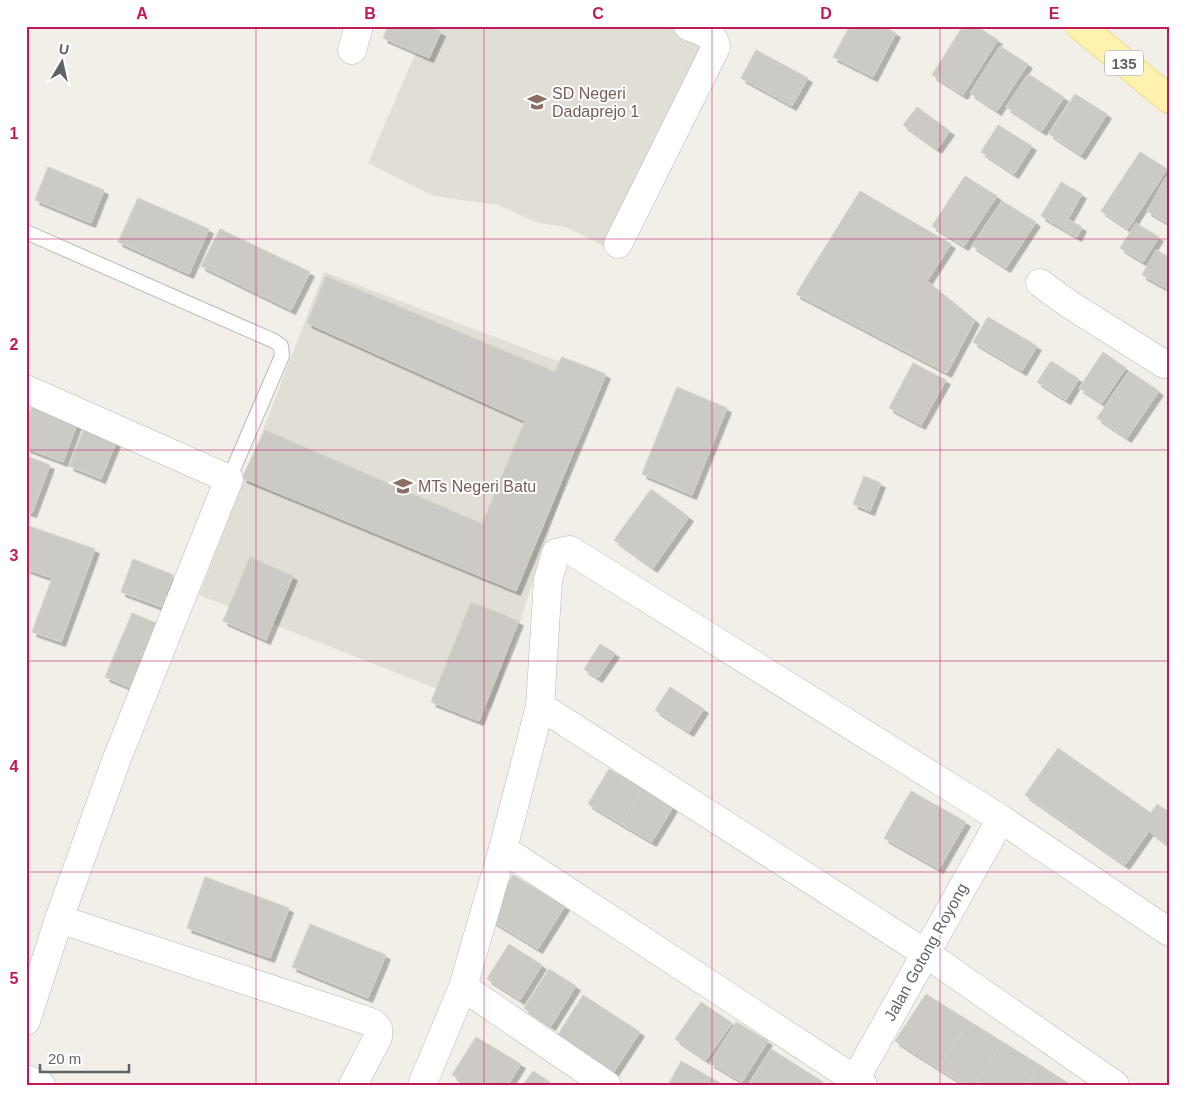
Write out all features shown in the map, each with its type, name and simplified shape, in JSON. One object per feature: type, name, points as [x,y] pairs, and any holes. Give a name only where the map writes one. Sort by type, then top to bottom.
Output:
[{"type":"main road","name":"135","points":[[1080,26],[1169,99]]},
{"type":"street","points":[[618,244],[716,47],[714,38],[688,26]]},
{"type":"street","points":[[1040,283],[1069,304],[1164,364],[1169,364]]},
{"type":"street","points":[[26,389],[229,478],[116,761],[58,919],[26,1021]]},
{"type":"street","points":[[422,1085],[463,987],[503,849],[540,706],[548,580],[556,553],[570,550],[1001,819],[1169,932]]},
{"type":"street","points":[[540,706],[925,953],[1115,1085]]},
{"type":"street","name":"Jalan Gotong Royong","points":[[857,1083],[925,953],[1001,819]]},
{"type":"street","points":[[503,849],[857,1083]]},
{"type":"street","points":[[58,919],[371,1022],[378,1028],[378,1037],[353,1085]]},
{"type":"street","points":[[463,987],[607,1085]]},
{"type":"street","points":[[26,1079],[41,1085]]},
{"type":"lane","points":[[26,232],[274,341],[281,346],[282,356],[229,478]]},
{"type":"shaded area","name":"SD Negeri Dadaprejo 1","points":[[420,26],[676,26],[709,42],[608,248],[566,227],[538,223],[498,205],[433,196],[368,163],[422,38]]},
{"type":"shaded area","name":"MTs Negeri Batu","points":[[324,272],[600,377],[491,710],[199,595]]},
{"type":"building","points":[[388,26],[430,26],[441,32],[429,58],[383,38]]},
{"type":"building","points":[[850,26],[883,26],[896,33],[873,77],[833,57]]},
{"type":"building","points":[[963,26],[976,26],[998,40],[963,95],[932,75]]},
{"type":"building","points":[[1000,46],[1028,64],[997,111],[970,93]]},
{"type":"building","points":[[756,50],[808,78],[792,106],[741,78]]},
{"type":"building","points":[[1028,74],[1064,97],[1042,131],[1006,107]]},
{"type":"building","points":[[1075,94],[1107,114],[1081,155],[1049,134]]},
{"type":"building","points":[[917,107],[950,131],[937,149],[903,125]]},
{"type":"building","points":[[998,125],[1032,146],[1014,174],[981,152]]},
{"type":"building","points":[[1140,152],[1167,169],[1128,229],[1101,211]]},
{"type":"building","points":[[48,167],[104,190],[91,223],[35,200]]},
{"type":"building","points":[[965,176],[997,196],[964,246],[932,226]]},
{"type":"building","points":[[1166,177],[1169,179],[1169,224],[1147,211]]},
{"type":"building","points":[[1061,182],[1082,194],[1068,219],[1082,227],[1077,237],[1041,216]]},
{"type":"building","points":[[860,191],[951,244],[927,281],[975,320],[947,373],[796,294]]},
{"type":"building","points":[[138,198],[209,229],[189,274],[118,242]]},
{"type":"building","points":[[1002,201],[1036,222],[1006,268],[972,246]]},
{"type":"building","points":[[1136,223],[1159,237],[1143,262],[1120,248]]},
{"type":"building","points":[[220,229],[310,272],[291,310],[201,266]]},
{"type":"building","points":[[1156,250],[1169,257],[1169,290],[1142,275]]},
{"type":"building","points":[[326,276],[555,372],[562,357],[606,374],[516,591],[242,478],[265,430],[482,524],[525,421],[307,323]]},
{"type":"building","points":[[988,317],[1037,346],[1022,371],[973,342]]},
{"type":"building","points":[[1103,352],[1126,368],[1102,403],[1079,388]]},
{"type":"building","points":[[1051,361],[1079,379],[1066,400],[1037,382]]},
{"type":"building","points":[[913,363],[946,380],[921,425],[889,408]]},
{"type":"building","points":[[1129,371],[1159,391],[1127,438],[1097,418]]},
{"type":"building","points":[[677,387],[727,408],[692,495],[642,474]]},
{"type":"building","points":[[32,407],[77,424],[63,462],[26,448],[26,421]]},
{"type":"building","points":[[84,429],[116,442],[101,479],[69,466]]},
{"type":"building","points":[[26,456],[50,465],[32,513],[26,511]]},
{"type":"building","points":[[864,476],[881,483],[870,511],[853,504]]},
{"type":"building","points":[[651,489],[689,517],[653,568],[614,540]]},
{"type":"building","points":[[26,525],[95,549],[61,642],[32,632],[52,578],[26,569]]},
{"type":"building","points":[[250,557],[293,576],[266,640],[223,621]]},
{"type":"building","points":[[133,559],[173,575],[161,607],[121,592]]},
{"type":"building","points":[[471,602],[519,621],[479,721],[431,702]]},
{"type":"building","points":[[132,613],[163,626],[136,690],[105,677]]},
{"type":"building","points":[[600,644],[615,653],[598,678],[584,669]]},
{"type":"building","points":[[670,687],[704,709],[689,732],[655,710]]},
{"type":"building","points":[[1058,748],[1151,813],[1157,804],[1169,812],[1169,846],[1149,831],[1125,865],[1025,795]]},
{"type":"building","points":[[609,769],[642,788],[621,824],[588,804]]},
{"type":"building","points":[[642,788],[673,807],[652,842],[621,824]]},
{"type":"building","points":[[911,791],[966,822],[939,869],[884,838]]},
{"type":"building","points":[[513,875],[565,906],[538,949],[487,918]]},
{"type":"building","points":[[205,877],[289,908],[270,958],[187,928]]},
{"type":"building","points":[[310,924],[386,955],[368,998],[292,967]]},
{"type":"building","points":[[509,944],[542,965],[520,1000],[487,979]]},
{"type":"building","points":[[549,969],[576,986],[551,1026],[524,1008]]},
{"type":"building","points":[[926,994],[969,1021],[939,1069],[895,1041]]},
{"type":"building","points":[[583,995],[640,1032],[613,1073],[557,1036]]},
{"type":"building","points":[[701,1002],[732,1023],[706,1060],[675,1039]]},
{"type":"building","points":[[969,1021],[1003,1042],[975,1085],[965,1085],[939,1069]]},
{"type":"building","points":[[736,1022],[768,1041],[742,1082],[710,1063]]},
{"type":"building","points":[[476,1037],[521,1064],[508,1085],[468,1085],[452,1075]]},
{"type":"building","points":[[1003,1042],[1040,1065],[1027,1085],[975,1085]]},
{"type":"building","points":[[771,1049],[823,1082],[821,1085],[748,1085]]},
{"type":"building","points":[[681,1061],[724,1085],[668,1085]]},
{"type":"building","points":[[1040,1065],[1071,1085],[1027,1085]]},
{"type":"building","points":[[533,1071],[554,1085],[523,1085]]},
{"type":"place","name":"SD Negeri Dadaprejo 1","points":[[537,102]]},
{"type":"place","name":"MTs Negeri Batu","points":[[403,486]]}]
